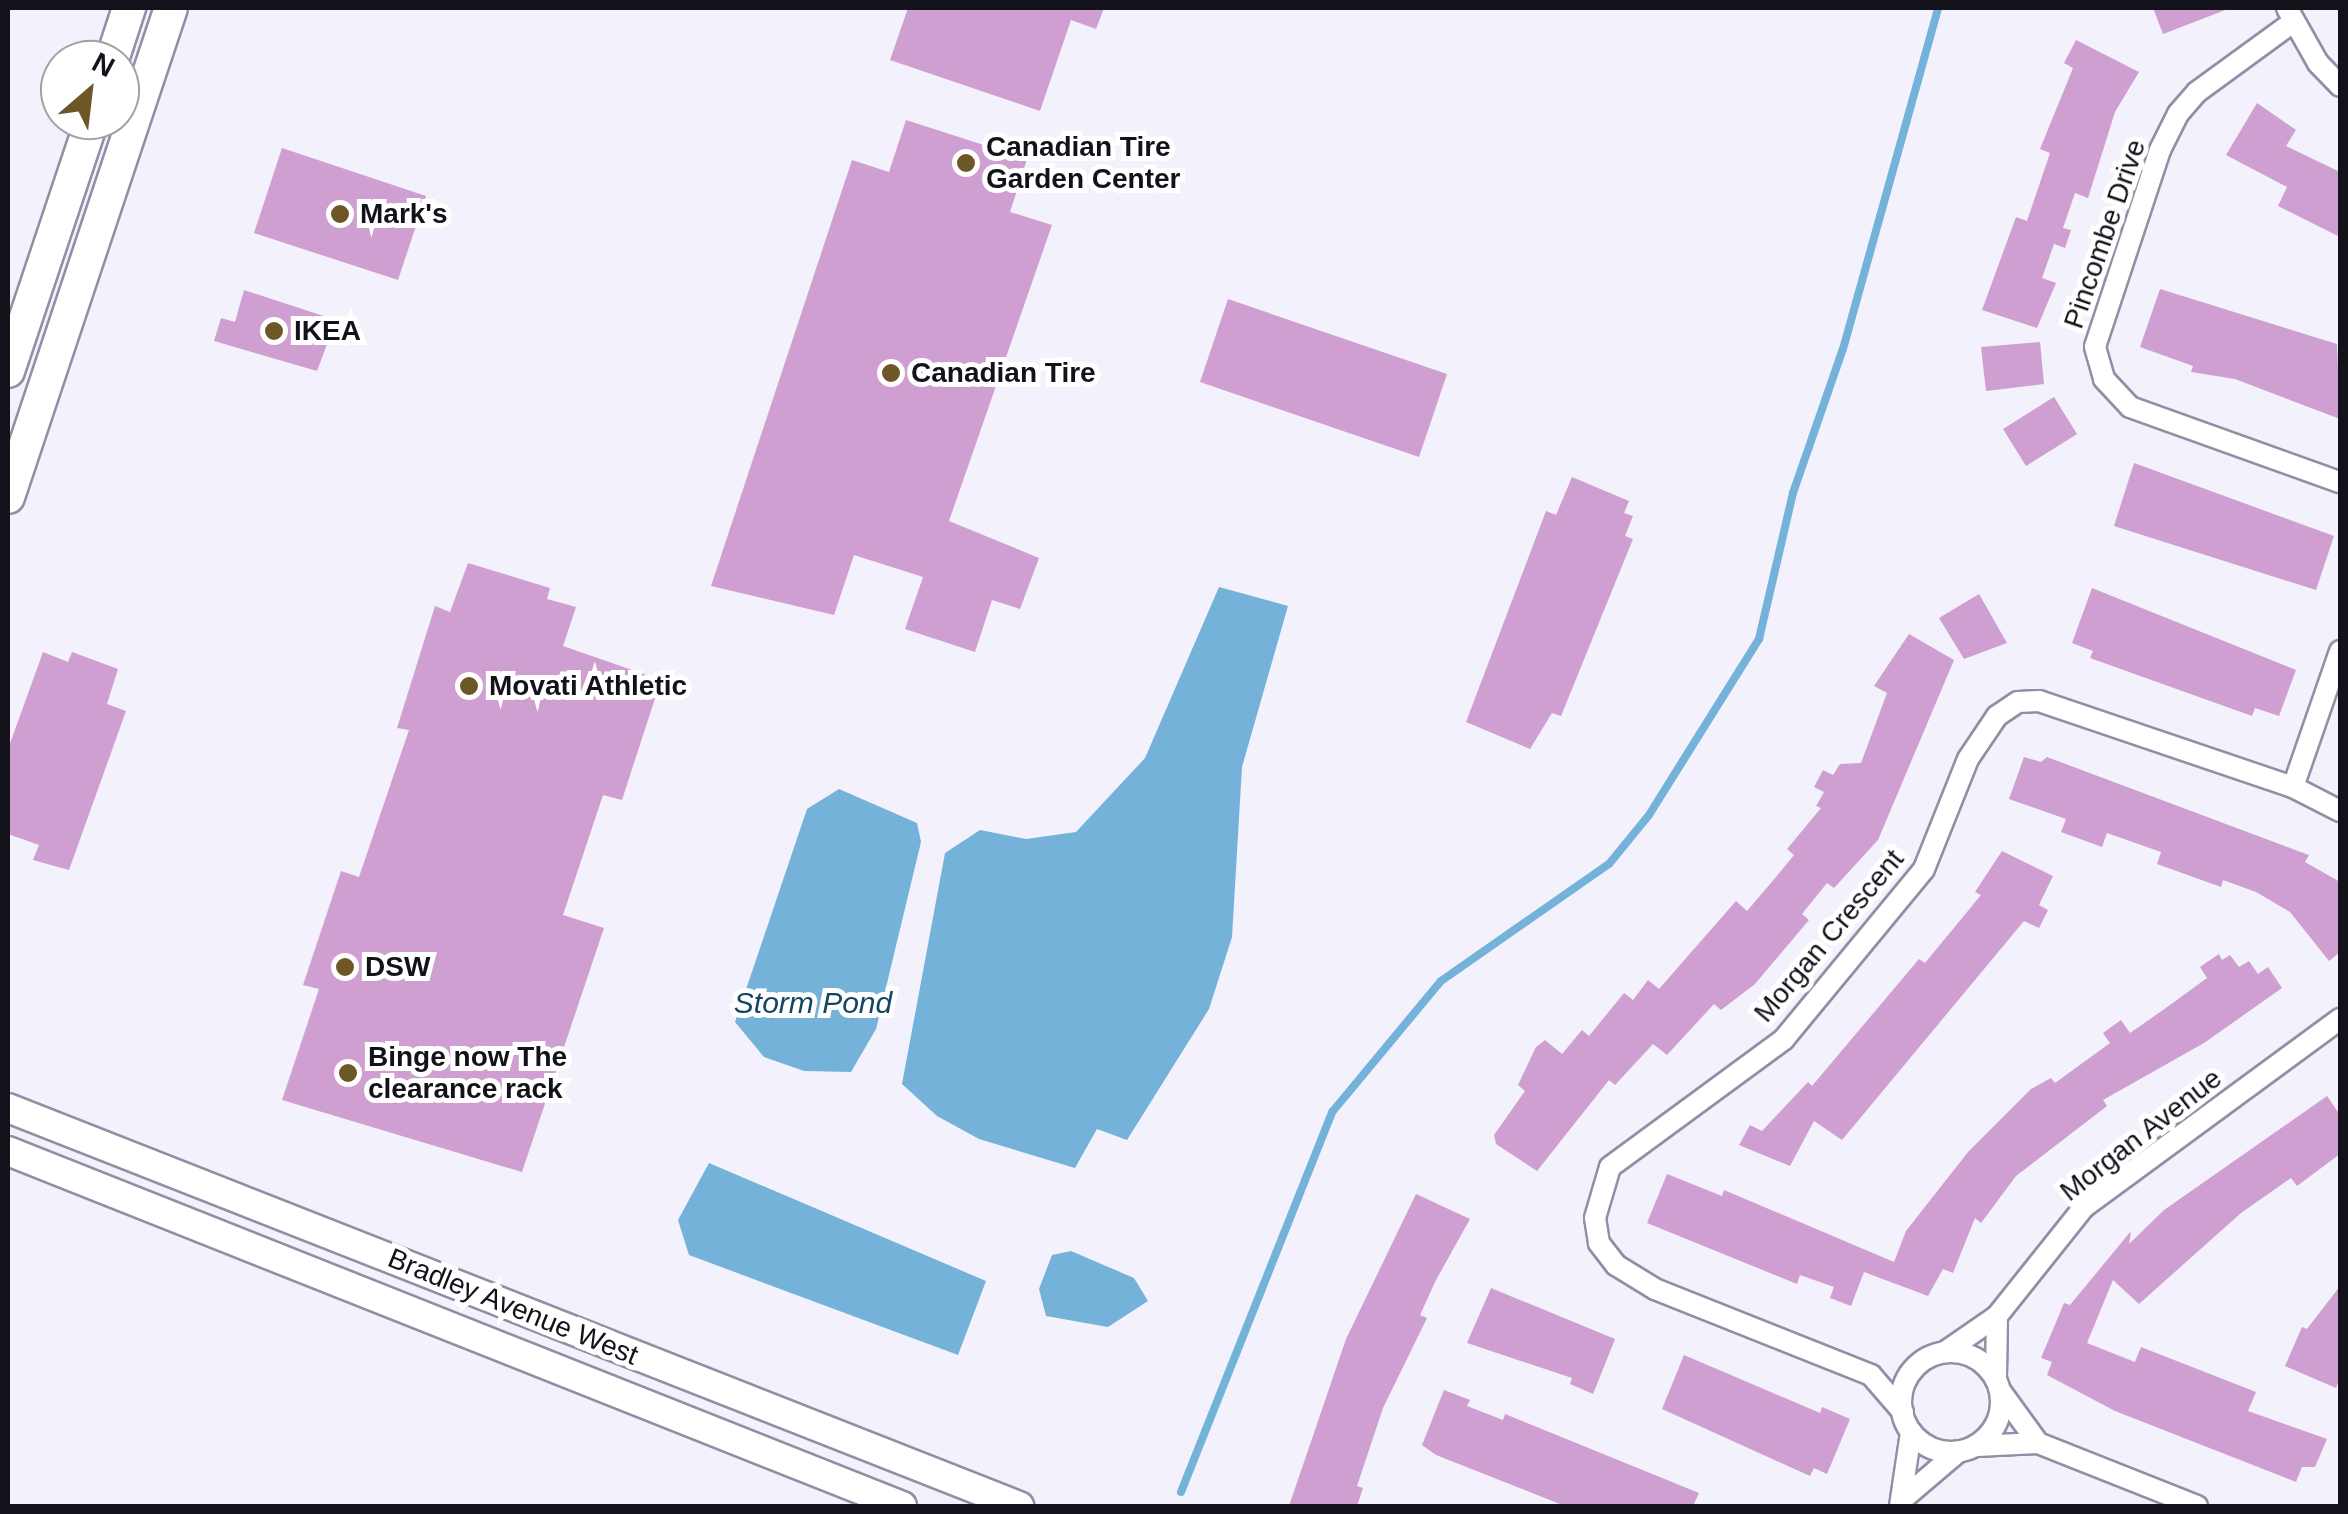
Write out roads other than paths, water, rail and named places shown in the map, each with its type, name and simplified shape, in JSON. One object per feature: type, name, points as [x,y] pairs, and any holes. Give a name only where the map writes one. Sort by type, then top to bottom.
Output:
[{"type":"main road","points":[[119,40],[130,8]]},
{"type":"main road","points":[[8,498],[171,8]]},
{"type":"main road","points":[[8,371],[85,140]]},
{"type":"main road","name":"Bradley Avenue West","points":[[8,1108],[1019,1506]]},
{"type":"main road","name":"Bradley Avenue West","points":[[8,1151],[902,1506]]},
{"type":"street","points":[[2290,15],[2340,86]]},
{"type":"street","name":"Pincombe Drive","points":[[2290,15],[2197,92],[2178,114],[2160,150],[2095,347],[2104,379],[2130,407],[2340,482]]},
{"type":"street","points":[[2293,786],[2340,652]]},
{"type":"street","name":"Morgan Crescent","points":[[1907,1422],[1870,1376],[1631,1278],[1599,1244],[1595,1202],[1610,1167],[1784,1038],[1924,869],[1968,759],[1998,716],[2018,702],[2039,702],[2293,786],[2340,811]]},
{"type":"street","name":"Morgan Avenue","points":[[1945,1352],[1996,1316],[2084,1207],[2340,1019]]},
{"type":"street","points":[[1902,1502],[1967,1449],[2000,1416],[1996,1316]]},
{"type":"street","points":[[1870,1376],[1920,1364],[1945,1352],[1974,1358],[1998,1384],[2038,1443]]},
{"type":"street","points":[[1902,1502],[1906,1380],[1920,1364]]},
{"type":"street","points":[[1907,1422],[1932,1449],[2038,1443],[2197,1506]]},
{"type":"water","points":[[1219,587],[1288,606],[1242,767],[1232,937],[1209,1009],[1127,1140],[1097,1129],[1075,1168],[979,1139],[937,1116],[902,1084],[945,853],[980,830],[1026,839],[1076,832],[1145,758]]},
{"type":"water","name":"Storm Pond","points":[[839,789],[917,823],[921,842],[876,1029],[851,1072],[804,1071],[764,1057],[735,1022],[807,809]]},
{"type":"water","points":[[709,1163],[986,1281],[958,1355],[689,1255],[678,1220]]},
{"type":"water","points":[[1071,1251],[1134,1278],[1148,1301],[1108,1327],[1046,1316],[1039,1289],[1052,1255]]},
{"type":"waterway","points":[[1181,1492],[1333,1111],[1441,981],[1609,864],[1649,815],[1759,639],[1793,493],[1843,349],[1938,8]]},
{"type":"place","name":"Canadian Tire Garden Center","points":[[966,163]]},
{"type":"place","name":"Mark's","points":[[340,214]]},
{"type":"place","name":"IKEA","points":[[274,331]]},
{"type":"place","name":"Canadian Tire","points":[[891,373]]},
{"type":"place","name":"Movati Athletic","points":[[469,686]]},
{"type":"place","name":"DSW","points":[[345,967]]},
{"type":"place","name":"Binge now The clearance rack","points":[[348,1073]]}]
